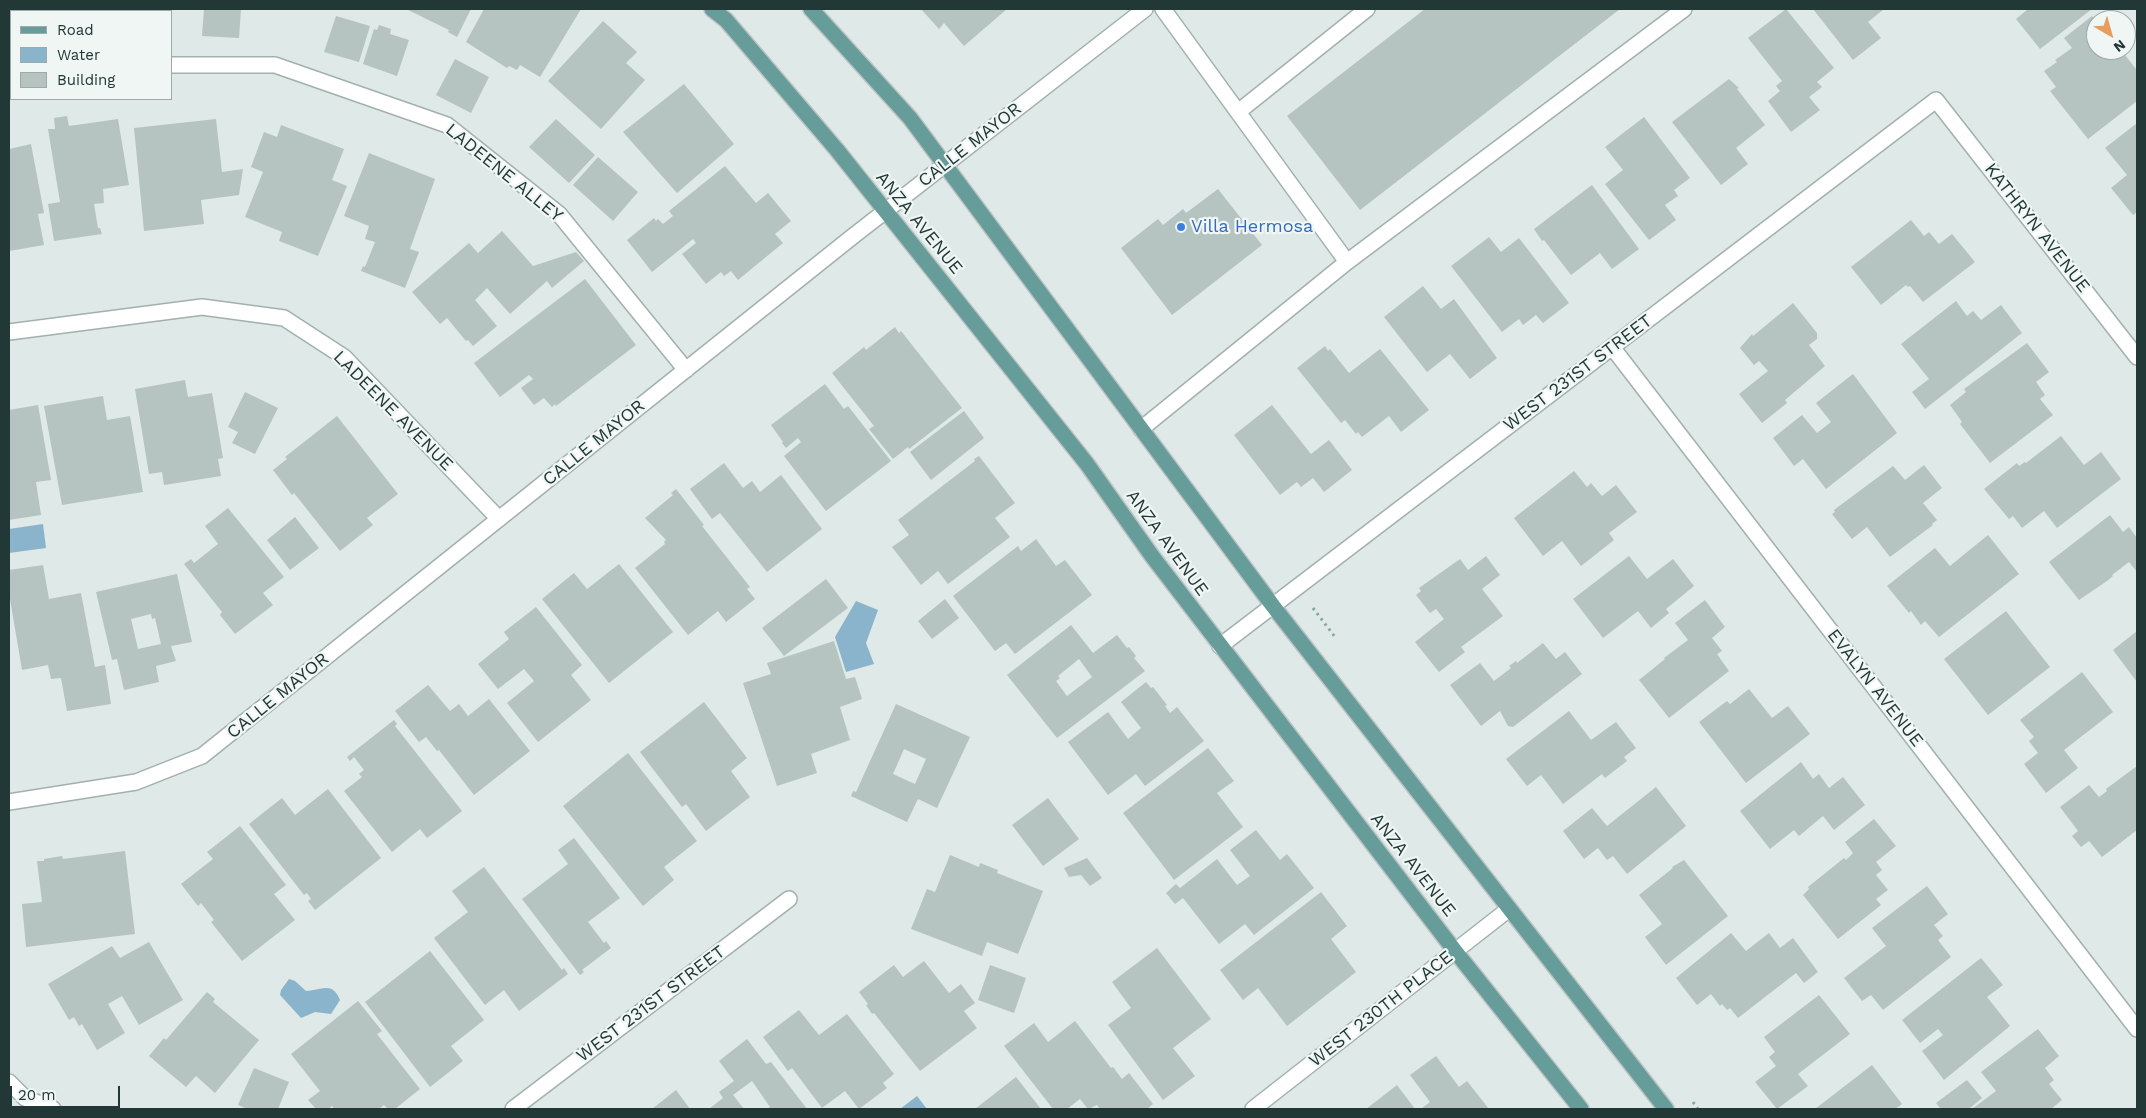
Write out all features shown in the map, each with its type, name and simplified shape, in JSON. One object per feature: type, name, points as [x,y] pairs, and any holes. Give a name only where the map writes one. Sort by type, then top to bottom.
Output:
[{"type":"main road","name":"ANZA AVENUE","points":[[712,9],[726,20],[837,150],[1087,464],[1152,556],[1220,646],[1455,951],[1581,1109]]},
{"type":"main road","points":[[811,9],[910,118],[1273,606],[1666,1109]]},
{"type":"street","points":[[1163,9],[1346,262]]},
{"type":"street","points":[[1238,112],[1367,9]]},
{"type":"street","points":[[1141,429],[1346,262],[1684,9]]},
{"type":"street","name":"CALLE MAYOR","points":[[9,802],[136,782],[202,756],[944,164],[1139,11]]},
{"type":"street","name":"LADEENE ALLEY","points":[[172,65],[274,66],[447,125],[559,214],[686,370]]},
{"type":"street","name":"WEST 231ST STREET","points":[[1220,646],[1936,100]]},
{"type":"street","name":"KATHRYN AVENUE","points":[[1936,100],[2137,357]]},
{"type":"street","name":"LADEENE AVENUE","points":[[9,332],[202,307],[284,318],[344,357],[499,519]]},
{"type":"street","name":"EVALYN AVENUE","points":[[1612,347],[2137,1029]]},
{"type":"street","name":"WEST 231ST STREET","points":[[513,1109],[789,899]]},
{"type":"street","name":"WEST 230TH PLACE","points":[[1253,1109],[1509,909]]},
{"type":"street","points":[[9,1082],[25,1098],[53,1109]]},
{"type":"water","points":[[43,524],[46,548],[9,553],[9,529]]},
{"type":"water","points":[[856,601],[878,610],[866,643],[874,664],[846,672],[835,637]]},
{"type":"water","points":[[289,979],[295,981],[306,991],[322,988],[334,990],[340,1000],[331,1014],[315,1012],[301,1018],[280,995],[281,990]]},
{"type":"water","points":[[917,1096],[927,1109],[900,1109]]},
{"type":"building","points":[[119,9],[155,9],[155,10]]},
{"type":"building","points":[[204,9],[241,9],[239,38],[202,36]]},
{"type":"building","points":[[406,9],[471,9],[457,37],[448,32],[449,30]]},
{"type":"building","points":[[484,9],[581,9],[540,77],[520,65],[517,70],[509,66],[507,68],[466,42]]},
{"type":"building","points":[[921,9],[1007,9],[964,46],[944,23],[939,29]]},
{"type":"building","points":[[1425,9],[1620,9],[1360,210],[1287,116]]},
{"type":"building","points":[[1786,9],[1834,68],[1817,82],[1822,87],[1809,97],[1820,110],[1791,132],[1768,101],[1780,91],[1776,86],[1782,81],[1748,38]]},
{"type":"building","points":[[1813,9],[1884,9],[1868,22],[1881,38],[1853,60]]},
{"type":"building","points":[[2028,9],[2092,9],[2086,10],[2086,14],[2040,49],[2016,19]]},
{"type":"building","points":[[336,16],[370,26],[359,62],[324,52]]},
{"type":"building","points":[[9,18],[10,18],[10,58]]},
{"type":"building","points":[[603,21],[637,52],[626,63],[645,80],[601,129],[548,81]]},
{"type":"building","points":[[2086,21],[2086,60],[2129,60],[2137,68],[2137,101],[2088,139],[2050,91],[2056,87],[2044,71],[2057,62],[2055,60],[2072,48],[2064,38]]},
{"type":"building","points":[[379,25],[391,29],[390,34],[409,40],[397,76],[363,64],[374,29],[377,30]]},
{"type":"building","points":[[455,59],[489,77],[471,113],[436,95]]},
{"type":"building","points":[[1729,79],[1739,88],[1737,89],[1765,125],[1736,148],[1748,164],[1721,185],[1672,122]]},
{"type":"building","points":[[684,84],[734,144],[677,193],[623,132]]},
{"type":"building","points":[[67,116],[69,126],[118,119],[129,185],[103,189],[104,203],[94,204],[98,228],[100,228],[102,234],[54,241],[48,204],[60,202],[48,129],[55,129],[54,118]]},
{"type":"building","points":[[1644,117],[1690,178],[1674,190],[1678,196],[1665,205],[1676,220],[1649,240],[1605,184],[1623,170],[1605,147]]},
{"type":"building","points":[[216,119],[222,172],[243,169],[239,195],[201,200],[204,224],[144,231],[134,128]]},
{"type":"building","points":[[556,119],[595,155],[569,183],[529,147]]},
{"type":"building","points":[[2137,123],[2137,212],[2133,215],[2111,188],[2127,175],[2105,148]]},
{"type":"building","points":[[281,125],[344,149],[332,180],[347,186],[318,256],[279,241],[282,232],[245,217],[263,172],[251,167],[264,132],[277,137]]},
{"type":"building","points":[[31,144],[44,213],[38,214],[44,245],[9,251],[9,149]]},
{"type":"building","points":[[369,153],[435,179],[410,249],[419,252],[405,288],[361,271],[363,266],[365,267],[375,242],[365,239],[369,226],[344,216]]},
{"type":"building","points":[[598,157],[638,192],[613,221],[573,185]]},
{"type":"building","points":[[725,166],[756,203],[768,193],[791,221],[775,234],[783,243],[738,280],[731,271],[724,276],[721,272],[706,284],[682,254],[696,243],[693,239],[652,272],[627,240],[654,218],[663,224],[673,216],[669,211]]},
{"type":"building","points":[[1592,185],[1639,249],[1612,269],[1600,253],[1571,275],[1534,229]]},
{"type":"building","points":[[1218,189],[1262,245],[1172,315],[1121,248],[1158,219],[1163,225],[1183,209],[1186,213]]},
{"type":"building","points":[[1911,220],[1924,236],[1929,232],[1939,244],[1952,234],[1975,262],[1923,302],[1910,286],[1906,285],[1881,305],[1851,267]]},
{"type":"building","points":[[502,231],[533,266],[576,252],[584,261],[552,288],[547,281],[510,314],[487,288],[475,300],[497,326],[473,346],[468,340],[466,341],[447,318],[440,324],[412,292],[469,243],[478,253]]},
{"type":"building","points":[[1489,237],[1501,252],[1519,238],[1569,303],[1543,323],[1536,315],[1523,325],[1519,319],[1502,332],[1451,266]]},
{"type":"building","points":[[585,279],[636,345],[556,406],[555,404],[552,407],[544,398],[534,405],[521,388],[533,379],[529,375],[500,397],[474,363]]},
{"type":"building","points":[[1423,286],[1441,309],[1454,299],[1497,358],[1470,379],[1450,354],[1427,372],[1384,317]]},
{"type":"building","points":[[1956,301],[1967,316],[1973,311],[1981,320],[2001,305],[2022,333],[1925,409],[1912,392],[1929,379],[1901,344]]},
{"type":"building","points":[[1793,303],[1817,333],[1817,339],[1809,345],[1825,366],[1785,400],[1787,403],[1762,423],[1739,394],[1768,371],[1759,361],[1754,365],[1740,348],[1752,334],[1753,336]]},
{"type":"building","points":[[895,327],[899,333],[901,331],[962,408],[893,459],[869,429],[874,426],[832,373],[864,347],[866,350]]},
{"type":"building","points":[[2027,343],[2049,372],[2036,382],[2045,395],[2040,399],[2053,415],[1990,463],[1960,424],[1962,422],[1950,405],[1966,392],[1964,389]]},
{"type":"building","points":[[1325,346],[1328,351],[1330,349],[1349,373],[1380,349],[1429,410],[1401,432],[1389,416],[1362,437],[1358,432],[1356,434],[1345,420],[1341,423],[1297,368]]},
{"type":"building","points":[[1853,374],[1897,433],[1826,489],[1803,459],[1794,466],[1773,438],[1802,415],[1817,433],[1831,422],[1816,403]]},
{"type":"building","points":[[185,380],[188,397],[212,393],[223,458],[218,459],[221,476],[164,485],[162,472],[149,474],[135,389]]},
{"type":"building","points":[[825,384],[844,409],[848,406],[891,461],[826,511],[784,456],[801,442],[798,438],[786,448],[771,425]]},
{"type":"building","points":[[245,392],[278,408],[255,454],[232,443],[238,432],[228,427]]},
{"type":"building","points":[[103,396],[107,420],[130,416],[143,492],[62,505],[44,406]]},
{"type":"building","points":[[38,405],[51,480],[36,482],[41,515],[9,520],[9,410]]},
{"type":"building","points":[[1272,405],[1311,454],[1329,440],[1352,470],[1324,492],[1313,478],[1301,487],[1297,482],[1280,495],[1234,435]]},
{"type":"building","points":[[964,411],[984,438],[931,480],[910,452]]},
{"type":"building","points":[[337,416],[398,494],[367,518],[373,525],[340,551],[294,493],[292,495],[273,470],[287,459],[285,457]]},
{"type":"building","points":[[2061,436],[2084,465],[2101,452],[2121,479],[2057,528],[2044,511],[2022,528],[2013,516],[2009,519],[1984,489],[2017,463],[2019,466],[2026,463]]},
{"type":"building","points":[[979,456],[1015,503],[995,518],[1010,537],[948,584],[938,571],[921,585],[892,547],[909,535],[898,520]]},
{"type":"building","points":[[724,463],[743,488],[752,481],[760,492],[781,475],[822,529],[767,572],[720,513],[712,519],[690,489]]},
{"type":"building","points":[[1924,465],[1942,488],[1923,503],[1937,520],[1890,557],[1867,527],[1852,539],[1832,514],[1835,512],[1834,510],[1893,466],[1905,480]]},
{"type":"building","points":[[1574,471],[1587,487],[1591,483],[1602,496],[1616,485],[1637,512],[1609,533],[1614,540],[1581,566],[1562,541],[1543,556],[1514,518]]},
{"type":"building","points":[[676,489],[704,525],[702,526],[750,587],[747,589],[755,599],[726,622],[718,611],[688,635],[635,568],[665,544],[666,540],[645,518],[673,495],[671,493]]},
{"type":"building","points":[[228,508],[284,577],[263,593],[273,605],[235,634],[220,615],[222,612],[184,564],[191,559],[194,563],[218,544],[205,526]]},
{"type":"building","points":[[2110,515],[2123,532],[2129,527],[2137,538],[2137,572],[2129,562],[2107,581],[2079,600],[2049,562]]},
{"type":"building","points":[[295,517],[319,548],[290,570],[267,540]]},
{"type":"building","points":[[1988,535],[2019,574],[1939,637],[1925,621],[1921,625],[1911,611],[1909,613],[1887,586],[1935,548],[1950,566]]},
{"type":"building","points":[[1036,539],[1056,566],[1065,560],[1092,595],[1015,654],[1006,643],[995,651],[953,596],[1018,546],[1021,551]]},
{"type":"building","points":[[1486,556],[1500,575],[1482,589],[1503,616],[1461,647],[1465,652],[1439,672],[1415,642],[1444,619],[1436,609],[1430,613],[1416,595],[1421,591],[1419,588],[1460,559],[1468,570]]},
{"type":"building","points":[[1629,556],[1647,579],[1673,559],[1694,586],[1666,609],[1669,613],[1651,628],[1638,611],[1603,638],[1573,599]]},
{"type":"building","points":[[619,564],[673,632],[609,683],[542,599],[574,573],[587,589]]},
{"type":"building","points":[[43,565],[49,599],[81,593],[95,667],[105,665],[111,704],[67,711],[61,678],[51,679],[48,665],[22,670],[9,593],[9,570]]},
{"type":"building","points":[[177,574],[192,642],[171,646],[176,661],[156,666],[159,682],[124,690],[117,659],[112,660],[96,592]],"holes":[[[151,614],[152,619],[155,618],[161,644],[138,649],[131,619]]]},
{"type":"building","points":[[826,579],[848,608],[784,656],[762,628]]},
{"type":"building","points":[[945,599],[959,618],[932,639],[918,621]]},
{"type":"building","points":[[1705,600],[1725,627],[1712,638],[1722,651],[1717,654],[1729,671],[1669,718],[1639,680],[1688,640],[1675,623]]},
{"type":"building","points":[[536,607],[582,665],[571,675],[591,700],[538,742],[507,703],[534,681],[524,669],[498,689],[478,664],[509,639],[504,632]]},
{"type":"building","points":[[2006,611],[2050,667],[1988,715],[1944,659]]},
{"type":"building","points":[[1071,625],[1093,653],[1117,635],[1136,656],[1134,658],[1145,671],[1057,738],[1007,675]],"holes":[[[1079,659],[1092,677],[1067,696],[1056,681],[1060,678],[1058,676]]]},
{"type":"building","points":[[2137,631],[2137,682],[2113,650]]},
{"type":"building","points":[[834,641],[846,679],[855,677],[862,699],[840,707],[850,740],[811,754],[817,773],[777,786],[743,683],[771,674],[767,663]]},
{"type":"building","points":[[1543,643],[1556,659],[1565,652],[1582,674],[1513,727],[1508,726],[1500,711],[1481,726],[1450,685],[1480,663],[1494,681],[1511,668],[1509,666],[1516,661],[1517,663]]},
{"type":"building","points":[[2082,672],[2113,712],[2064,750],[2078,768],[2046,793],[2024,764],[2038,753],[2029,741],[2034,737],[2020,720]]},
{"type":"building","points":[[1146,682],[1151,688],[1153,687],[1167,705],[1165,706],[1170,713],[1177,707],[1204,741],[1145,786],[1136,774],[1108,795],[1068,742],[1108,712],[1128,739],[1141,728],[1121,702]]},
{"type":"building","points":[[428,685],[450,711],[459,704],[468,716],[489,699],[530,751],[474,795],[439,750],[437,751],[426,737],[419,742],[395,711]]},
{"type":"building","points":[[1749,689],[1772,718],[1788,706],[1810,734],[1746,783],[1699,722],[1727,701],[1730,704]]},
{"type":"building","points":[[704,702],[747,758],[731,771],[750,797],[706,831],[686,804],[682,807],[640,752]]},
{"type":"building","points":[[896,704],[970,737],[937,808],[918,799],[907,822],[851,796],[853,791],[856,792]],"holes":[[[904,749],[926,759],[915,784],[893,774]]]},
{"type":"building","points":[[1569,711],[1591,740],[1616,722],[1636,748],[1624,757],[1627,761],[1605,778],[1602,774],[1563,804],[1541,775],[1527,786],[1506,759]]},
{"type":"building","points":[[394,720],[397,724],[395,726],[462,811],[427,838],[420,829],[392,852],[344,791],[362,777],[359,774],[364,770],[354,757],[350,761],[347,757]]},
{"type":"building","points":[[1208,748],[1234,781],[1217,793],[1243,827],[1174,880],[1123,813]]},
{"type":"building","points":[[628,753],[697,841],[664,867],[674,880],[643,906],[563,806]]},
{"type":"building","points":[[1801,762],[1813,779],[1819,774],[1829,788],[1843,777],[1865,805],[1834,830],[1823,816],[1799,836],[1794,830],[1770,849],[1740,811]]},
{"type":"building","points":[[2137,766],[2137,830],[2102,857],[2089,841],[2081,847],[2072,836],[2078,831],[2060,807],[2089,785],[2099,797],[2107,791],[2106,789]]},
{"type":"building","points":[[1656,787],[1686,826],[1627,874],[1613,856],[1607,860],[1598,848],[1584,859],[1563,831],[1592,808],[1607,826]]},
{"type":"building","points":[[328,789],[381,858],[315,910],[308,901],[311,899],[307,893],[304,895],[249,824],[282,798],[295,815]]},
{"type":"building","points":[[1048,798],[1079,839],[1043,866],[1012,825]]},
{"type":"building","points":[[1874,819],[1896,846],[1876,862],[1882,870],[1876,875],[1888,890],[1876,899],[1881,905],[1838,939],[1803,895],[1809,889],[1808,887],[1853,853],[1845,842]]},
{"type":"building","points":[[240,826],[286,885],[274,894],[295,920],[242,961],[211,922],[214,920],[201,903],[198,906],[181,884],[213,859],[207,852]]},
{"type":"building","points":[[1256,830],[1280,860],[1287,854],[1314,888],[1254,935],[1245,924],[1219,944],[1183,898],[1175,904],[1166,893],[1176,884],[1180,888],[1217,859],[1237,885],[1250,876],[1230,850]]},
{"type":"building","points":[[574,838],[620,898],[588,922],[604,943],[606,941],[611,948],[582,970],[584,972],[580,975],[522,899],[568,864],[558,850]]},
{"type":"building","points":[[125,851],[135,934],[26,947],[22,904],[42,902],[37,861],[62,856],[63,859]]},
{"type":"building","points":[[950,855],[979,867],[980,863],[998,870],[997,873],[1043,891],[1018,954],[987,942],[982,956],[911,929],[927,889],[935,892]]},
{"type":"building","points":[[1087,858],[1102,878],[1090,886],[1081,875],[1069,877],[1064,868]]},
{"type":"building","points":[[1684,860],[1728,916],[1666,965],[1645,937],[1662,924],[1639,895],[1672,867]]},
{"type":"building","points":[[484,867],[562,970],[564,968],[568,974],[519,1011],[504,990],[485,1005],[434,938],[468,912],[452,891]]},
{"type":"building","points":[[1927,886],[1948,914],[1934,925],[1943,936],[1938,940],[1951,957],[1883,1010],[1871,995],[1862,1001],[1844,978],[1886,946],[1872,928]]},
{"type":"building","points":[[1321,892],[1347,926],[1331,939],[1356,972],[1287,1026],[1258,988],[1243,1000],[1220,970]]},
{"type":"building","points":[[1731,933],[1746,951],[1769,933],[1780,948],[1793,938],[1818,972],[1804,983],[1796,973],[1738,1018],[1730,1008],[1727,1010],[1722,1004],[1720,1006],[1711,994],[1697,1005],[1676,978]]},
{"type":"building","points":[[149,942],[183,1000],[139,1025],[122,996],[108,1004],[125,1033],[97,1050],[82,1024],[79,1026],[74,1017],[69,1020],[48,984],[112,946],[120,958]]},
{"type":"building","points":[[1157,948],[1211,1019],[1173,1048],[1195,1076],[1163,1100],[1108,1025],[1131,1008],[1112,982]]},
{"type":"building","points":[[430,951],[484,1020],[451,1046],[463,1061],[430,1087],[365,1002]]},
{"type":"building","points":[[1981,958],[2003,985],[1987,997],[2010,1026],[1944,1080],[1922,1051],[1943,1035],[1938,1029],[1920,1043],[1902,1020]]},
{"type":"building","points":[[924,961],[949,993],[961,984],[975,1003],[964,1011],[977,1028],[920,1071],[874,1013],[872,1014],[866,1005],[868,1004],[859,992],[894,965],[903,977]]},
{"type":"building","points":[[990,965],[1026,978],[1014,1013],[978,1000]]},
{"type":"building","points":[[207,992],[215,999],[213,1002],[259,1040],[215,1093],[196,1076],[186,1087],[149,1056],[164,1038],[166,1040]]},
{"type":"building","points":[[1819,995],[1850,1034],[1798,1074],[1808,1086],[1777,1109],[1755,1082],[1776,1066],[1769,1057],[1775,1052],[1764,1037]]},
{"type":"building","points":[[358,1001],[382,1031],[377,1034],[420,1089],[395,1109],[388,1109],[384,1105],[379,1109],[335,1109],[332,1106],[328,1109],[316,1109],[308,1100],[320,1091],[291,1054]]},
{"type":"building","points":[[799,1010],[819,1035],[847,1014],[894,1074],[883,1083],[887,1088],[859,1109],[845,1091],[822,1108],[792,1068],[788,1071],[763,1037]]},
{"type":"building","points":[[1075,1021],[1111,1068],[1113,1067],[1122,1079],[1129,1073],[1153,1104],[1147,1109],[1100,1109],[1097,1105],[1088,1109],[1080,1099],[1067,1109],[1053,1109],[1004,1046],[1034,1023],[1048,1042]]},
{"type":"building","points":[[2038,1029],[2059,1056],[2045,1068],[2054,1080],[2049,1084],[2062,1100],[2051,1109],[1972,1109],[1996,1091],[1981,1072]]},
{"type":"building","points":[[747,1039],[766,1064],[771,1062],[807,1109],[767,1109],[770,1107],[752,1081],[733,1095],[744,1109],[709,1109],[723,1098],[719,1092],[734,1081],[719,1061]]},
{"type":"building","points":[[1436,1056],[1459,1087],[1467,1081],[1489,1109],[1421,1109],[1430,1102],[1410,1075]]},
{"type":"building","points":[[1872,1065],[1902,1104],[1895,1109],[1815,1109]]},
{"type":"building","points":[[254,1068],[289,1082],[278,1109],[248,1109],[238,1105]]},
{"type":"building","points":[[1016,1077],[1041,1109],[975,1109]]},
{"type":"building","points":[[1967,1080],[1982,1098],[1971,1109],[1941,1109],[1936,1103]]},
{"type":"building","points":[[1397,1085],[1415,1109],[1366,1109]]},
{"type":"building","points":[[676,1090],[690,1109],[652,1109]]},
{"type":"place","name":"Villa Hermosa","points":[[1181,227]]}]
